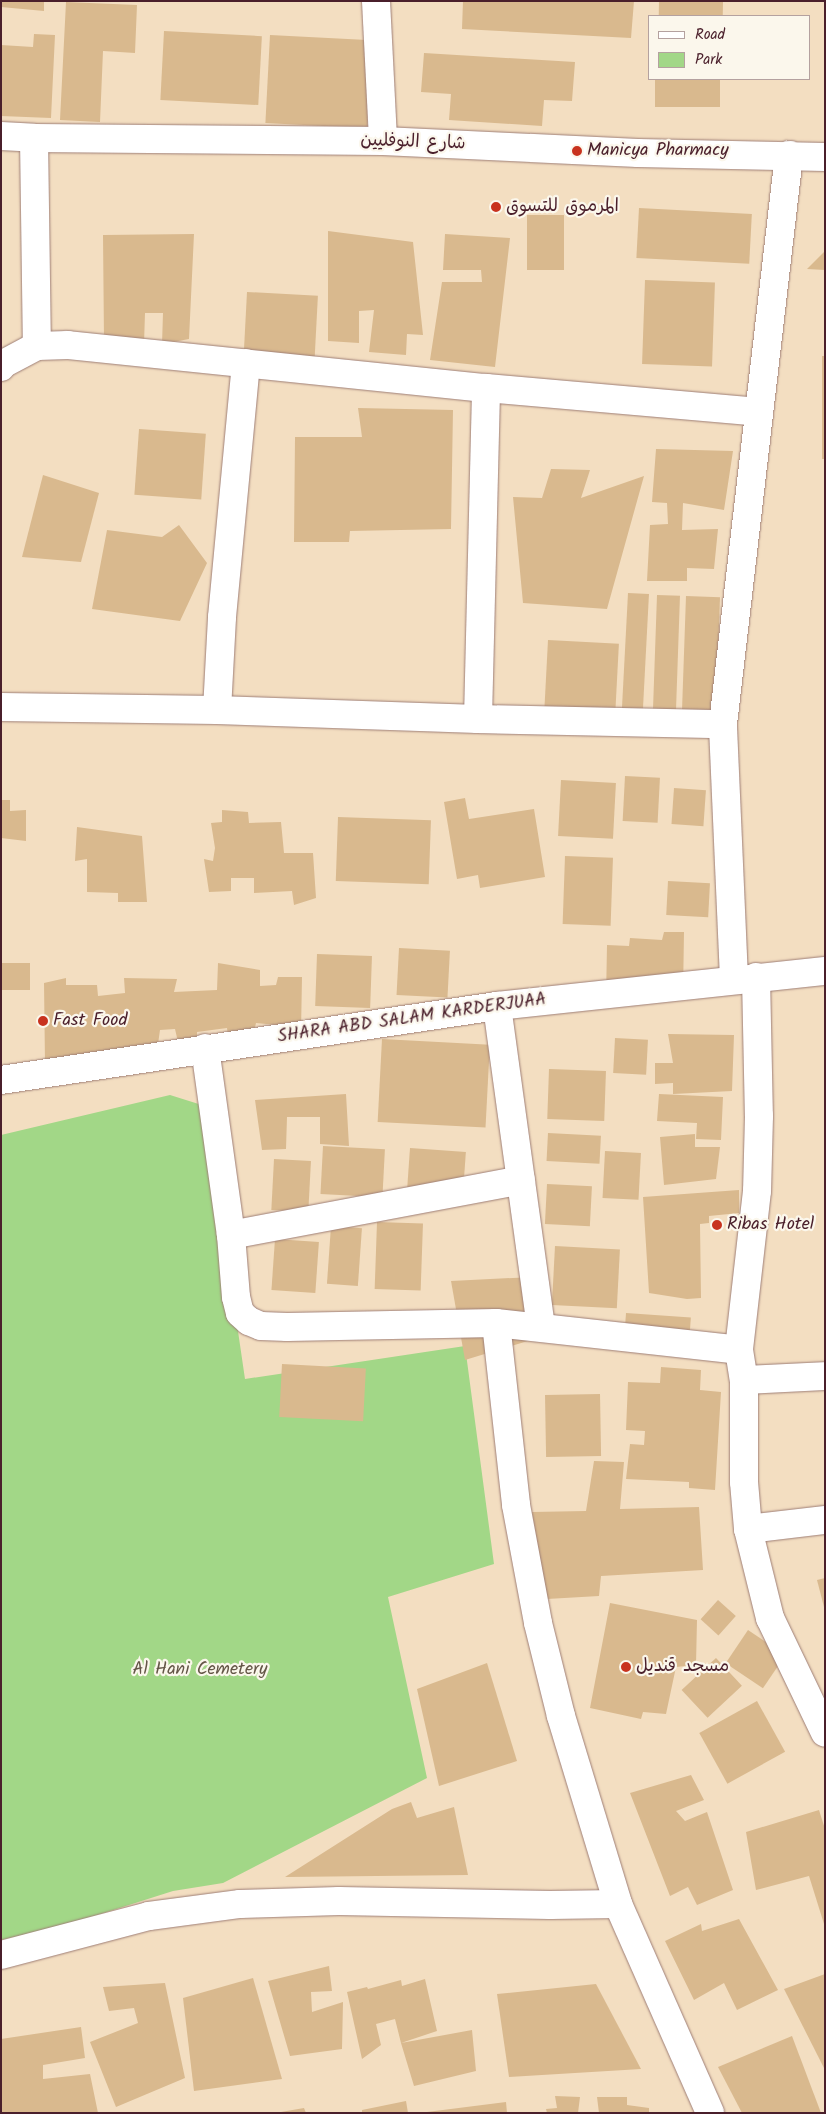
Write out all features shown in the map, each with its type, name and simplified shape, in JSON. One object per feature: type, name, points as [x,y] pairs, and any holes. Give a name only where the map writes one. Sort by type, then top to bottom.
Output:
[{"type":"street","points":[[376,1],[383,141]]},
{"type":"street","name":"شارع النوفليين","points":[[1,136],[34,138],[383,141],[638,153],[825,157]]},
{"type":"street","points":[[34,138],[37,346]]},
{"type":"street","points":[[789,155],[723,724],[759,1116],[757,1191],[739,1350],[744,1380],[744,1482],[748,1529],[770,1618],[815,1693],[825,1733]]},
{"type":"street","points":[[1,367],[3,364],[37,346],[68,345],[486,388],[760,412]]},
{"type":"street","points":[[217,710],[222,616],[246,363]]},
{"type":"street","points":[[478,719],[486,388]]},
{"type":"street","points":[[1,707],[217,710],[478,719],[723,724]]},
{"type":"street","name":"SHARA ABD SALAM KARDERJUAA","points":[[1,1080],[205,1048],[497,1006],[745,978],[825,971]]},
{"type":"street","points":[[497,1006],[541,1327]]},
{"type":"street","points":[[205,1048],[240,1313],[249,1321],[261,1326],[496,1323],[739,1350]]},
{"type":"street","points":[[231,1235],[521,1180]]},
{"type":"street","points":[[496,1323],[516,1505],[533,1596],[561,1716],[618,1904],[710,2113]]},
{"type":"street","points":[[744,1380],[825,1376]]},
{"type":"street","points":[[748,1529],[825,1520]]},
{"type":"street","points":[[1,1955],[149,1916],[240,1904],[339,1901],[618,1904]]},
{"type":"green space","name":"Al Hani Cemetery","points":[[170,1095],[205,1106],[245,1379],[465,1346],[494,1564],[388,1597],[427,1778],[223,1883],[173,1891],[66,1925],[1,1940],[1,1135]]},
{"type":"building","points":[[1,1],[44,1],[44,11],[1,7]]},
{"type":"building","points":[[463,1],[634,1],[631,38],[462,29]]},
{"type":"building","points":[[659,1],[723,2],[723,15],[659,15]]},
{"type":"building","points":[[66,2],[137,5],[135,53],[103,51],[100,122],[60,120]]},
{"type":"building","points":[[164,31],[262,36],[258,105],[160,100]]},
{"type":"building","points":[[34,34],[55,35],[51,118],[1,116],[1,45],[33,47]]},
{"type":"building","points":[[270,35],[372,40],[367,128],[265,123]]},
{"type":"building","points":[[424,53],[575,62],[572,101],[544,100],[542,126],[449,120],[451,94],[421,92]]},
{"type":"building","points":[[655,80],[720,80],[720,107],[655,107]]},
{"type":"building","points":[[639,208],[752,214],[749,264],[636,258]]},
{"type":"building","points":[[527,215],[564,215],[564,270],[527,270]]},
{"type":"building","points":[[328,231],[413,242],[423,335],[407,334],[406,355],[369,352],[374,310],[359,311],[359,343],[328,341]]},
{"type":"building","points":[[194,234],[189,339],[162,344],[163,313],[145,313],[144,344],[104,340],[103,235]]},
{"type":"building","points":[[445,234],[510,238],[495,367],[430,360],[442,282],[482,282],[481,270],[443,270]]},
{"type":"building","points":[[825,251],[825,270],[807,269]]},
{"type":"building","points":[[645,280],[715,282],[712,366],[642,364]]},
{"type":"building","points":[[247,292],[318,296],[315,360],[244,356]]},
{"type":"building","points":[[822,356],[825,356],[825,459],[822,459]]},
{"type":"building","points":[[358,408],[453,410],[451,529],[350,531],[349,542],[294,542],[295,437],[362,437]]},
{"type":"building","points":[[139,429],[206,434],[201,500],[134,495]]},
{"type":"building","points":[[656,449],[733,451],[724,510],[683,503],[682,530],[718,529],[714,569],[687,568],[687,581],[647,581],[650,525],[668,524],[667,503],[652,502]]},
{"type":"building","points":[[551,469],[590,470],[581,498],[644,476],[607,609],[523,603],[513,497],[542,498]]},
{"type":"building","points":[[43,475],[99,493],[81,562],[22,557]]},
{"type":"building","points":[[179,525],[207,563],[180,621],[92,609],[107,530],[162,537]]},
{"type":"building","points":[[628,593],[649,594],[643,712],[622,711]]},
{"type":"building","points":[[657,595],[680,596],[676,712],[653,711]]},
{"type":"building","points":[[686,596],[720,597],[716,712],[682,711]]},
{"type":"building","points":[[548,640],[619,644],[615,714],[544,710]]},
{"type":"building","points":[[625,776],[660,778],[658,823],[623,821]]},
{"type":"building","points":[[561,780],[616,783],[613,839],[558,836]]},
{"type":"building","points":[[674,788],[706,790],[703,826],[671,824]]},
{"type":"building","points":[[465,798],[469,819],[534,809],[545,877],[480,888],[478,875],[457,879],[444,802]]},
{"type":"building","points":[[1,800],[10,800],[10,811],[26,810],[26,841],[1,838]]},
{"type":"building","points":[[222,810],[248,812],[249,823],[281,822],[284,853],[313,853],[316,898],[294,905],[292,891],[254,893],[254,878],[231,878],[231,891],[209,892],[204,859],[213,861],[215,848],[211,823],[222,822]]},
{"type":"building","points":[[338,817],[431,820],[429,884],[336,881]]},
{"type":"building","points":[[77,827],[142,836],[147,902],[118,902],[118,893],[87,892],[87,859],[75,861]]},
{"type":"building","points":[[565,856],[613,858],[611,926],[563,924]]},
{"type":"building","points":[[668,881],[710,883],[708,917],[666,915]]},
{"type":"building","points":[[664,932],[684,932],[683,994],[606,999],[607,945],[629,946],[630,938],[662,940]]},
{"type":"building","points":[[399,948],[450,951],[447,998],[397,995]]},
{"type":"building","points":[[317,954],[372,956],[370,1008],[315,1006]]},
{"type":"building","points":[[1,963],[30,963],[30,990],[1,990]]},
{"type":"building","points":[[218,963],[260,970],[260,986],[276,985],[278,977],[302,977],[301,1032],[276,1033],[277,1025],[256,1023],[253,1037],[228,1037],[227,1028],[197,1032],[197,1042],[178,1042],[175,1029],[160,1030],[157,1051],[45,1063],[44,983],[66,978],[66,985],[97,985],[98,996],[125,993],[124,978],[177,979],[174,992],[217,990]]},
{"type":"building","points":[[668,1034],[734,1035],[732,1091],[673,1094],[673,1083],[655,1084],[655,1063],[673,1063]]},
{"type":"building","points":[[615,1038],[648,1040],[646,1075],[613,1073]]},
{"type":"building","points":[[382,1039],[490,1045],[486,1128],[378,1122]]},
{"type":"building","points":[[549,1069],[606,1071],[604,1121],[547,1119]]},
{"type":"building","points":[[346,1094],[349,1146],[320,1144],[320,1117],[287,1117],[286,1149],[262,1150],[255,1100]]},
{"type":"building","points":[[659,1094],[723,1097],[721,1140],[696,1139],[697,1123],[657,1121]]},
{"type":"building","points":[[548,1133],[601,1136],[599,1164],[547,1161]]},
{"type":"building","points":[[695,1134],[695,1147],[720,1147],[716,1179],[664,1185],[660,1137]]},
{"type":"building","points":[[323,1146],[385,1149],[382,1197],[320,1194]]},
{"type":"building","points":[[410,1148],[466,1152],[463,1198],[407,1194]]},
{"type":"building","points":[[605,1151],[641,1153],[638,1200],[603,1198]]},
{"type":"building","points":[[274,1159],[311,1161],[308,1212],[271,1210]]},
{"type":"building","points":[[547,1184],[592,1186],[590,1226],[545,1224]]},
{"type":"building","points":[[739,1190],[739,1213],[709,1216],[709,1223],[700,1224],[701,1298],[687,1299],[649,1293],[643,1197]]},
{"type":"building","points":[[377,1222],[423,1224],[421,1291],[375,1289]]},
{"type":"building","points":[[331,1226],[362,1228],[358,1286],[327,1284]]},
{"type":"building","points":[[275,1239],[319,1242],[315,1293],[271,1290]]},
{"type":"building","points":[[555,1246],[620,1249],[617,1308],[552,1305]]},
{"type":"building","points":[[533,1277],[554,1333],[465,1360],[451,1281]]},
{"type":"building","points":[[626,1313],[691,1318],[689,1348],[624,1344]]},
{"type":"building","points":[[282,1364],[366,1368],[363,1421],[279,1417]]},
{"type":"building","points":[[661,1367],[701,1370],[700,1390],[721,1392],[715,1490],[689,1488],[689,1482],[626,1479],[630,1444],[644,1445],[645,1431],[626,1430],[628,1382],[660,1383]]},
{"type":"building","points":[[600,1394],[601,1456],[546,1457],[545,1395]]},
{"type":"building","points":[[594,1461],[624,1462],[620,1509],[699,1507],[703,1570],[601,1576],[599,1596],[547,1599],[532,1512],[586,1511]]},
{"type":"building","points":[[825,1578],[825,1607],[824,1607],[817,1580]]},
{"type":"building","points":[[718,1600],[736,1616],[718,1635],[701,1619]]},
{"type":"building","points":[[610,1603],[697,1620],[696,1665],[676,1667],[666,1714],[643,1712],[641,1719],[590,1708]]},
{"type":"building","points":[[748,1630],[785,1655],[763,1688],[726,1663]]},
{"type":"building","points":[[716,1658],[742,1686],[708,1718],[682,1690]]},
{"type":"building","points":[[487,1663],[517,1761],[439,1786],[417,1689]]},
{"type":"building","points":[[757,1701],[785,1752],[727,1784],[699,1733]]},
{"type":"building","points":[[691,1775],[704,1800],[676,1811],[685,1821],[707,1812],[733,1890],[697,1905],[688,1887],[670,1896],[630,1793]]},
{"type":"building","points":[[411,1802],[417,1818],[454,1807],[468,1875],[285,1877],[392,1809]]},
{"type":"building","points":[[819,1810],[825,1829],[824,1924],[809,1876],[756,1890],[746,1832]]},
{"type":"building","points":[[739,1919],[778,1990],[737,2010],[724,1983],[694,2000],[665,1941],[701,1924],[702,1931]]},
{"type":"building","points":[[329,1966],[332,1991],[311,1992],[312,2012],[343,2002],[342,2049],[290,2056],[268,1981]]},
{"type":"building","points":[[825,1974],[825,2070],[784,1989]]},
{"type":"building","points":[[253,1978],[282,2079],[194,2091],[183,1998]]},
{"type":"building","points":[[425,1979],[437,2031],[401,2043],[395,2019],[376,2024],[381,2045],[362,2059],[347,1992],[367,1987],[368,1989],[401,1980],[402,1986]]},
{"type":"building","points":[[165,1983],[185,2078],[116,2107],[90,2042],[138,2023],[134,2008],[109,2011],[103,1987]]},
{"type":"building","points":[[596,1984],[641,2069],[509,2077],[497,1994]]},
{"type":"building","points":[[81,2027],[85,2058],[43,2065],[43,2079],[90,2074],[98,2113],[1,2113],[1,2039]]},
{"type":"building","points":[[472,2030],[476,2071],[414,2086],[401,2043]]},
{"type":"building","points":[[792,2036],[821,2113],[742,2113],[718,2067]]},
{"type":"building","points":[[555,2096],[580,2097],[578,2113],[547,2113],[546,2109],[557,2108]]},
{"type":"building","points":[[597,2097],[627,2097],[627,2105],[649,2108],[649,2113],[599,2113]]},
{"type":"building","points":[[406,2101],[408,2113],[362,2113],[362,2110]]},
{"type":"building","points":[[506,2102],[507,2113],[427,2113],[427,2112]]},
{"type":"building","points":[[304,2108],[306,2113],[281,2113],[281,2112]]},
{"type":"place","name":"Manicya Pharmacy","points":[[577,151]]},
{"type":"place","name":"المرموق للتسوق","points":[[496,207]]},
{"type":"place","name":"Fast Food","points":[[43,1021]]},
{"type":"place","name":"Ribas Hotel","points":[[717,1225]]},
{"type":"place","name":"مسجد قنديل","points":[[626,1667]]}]
